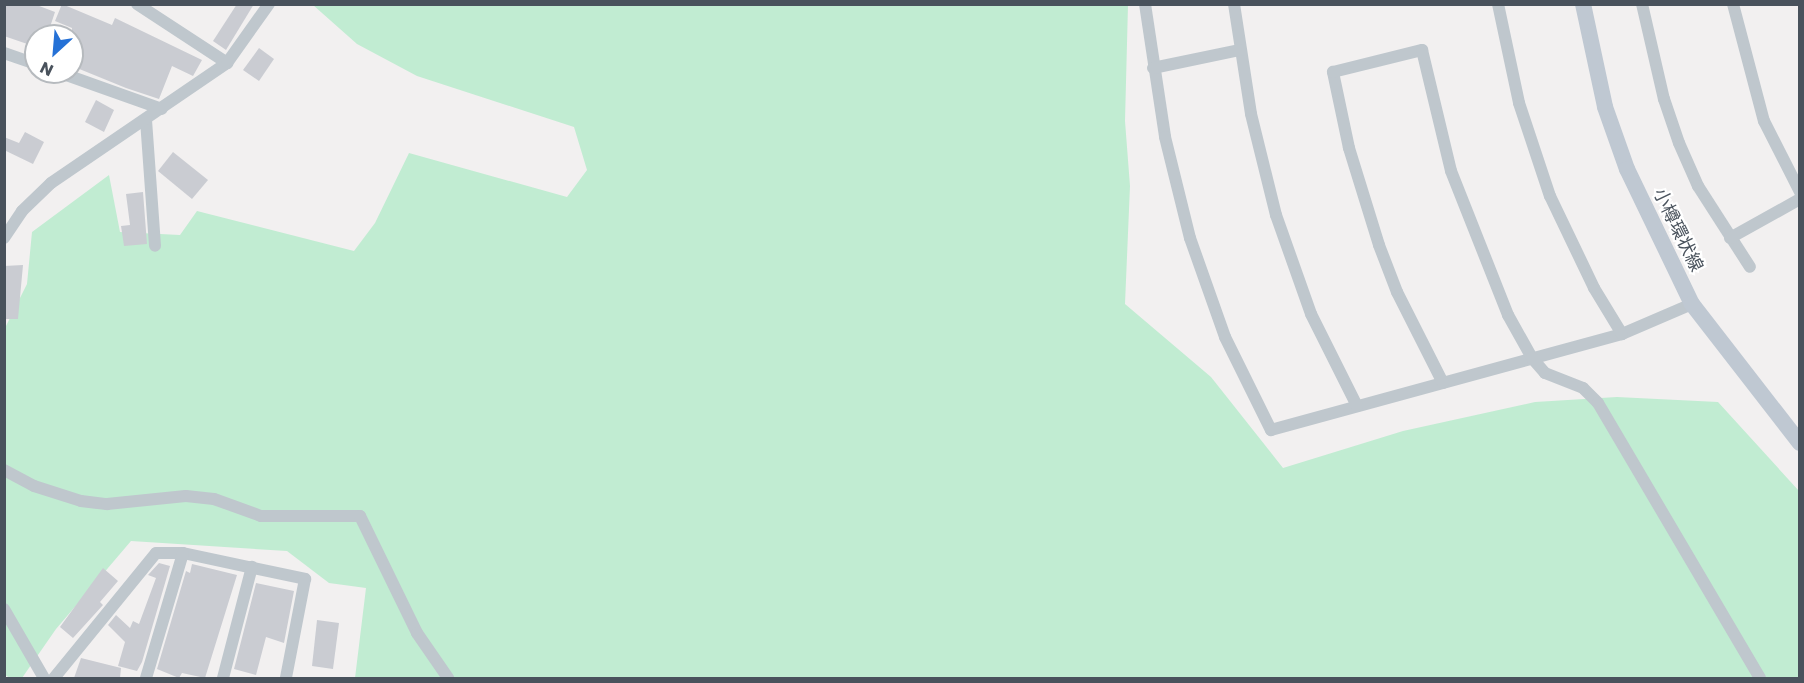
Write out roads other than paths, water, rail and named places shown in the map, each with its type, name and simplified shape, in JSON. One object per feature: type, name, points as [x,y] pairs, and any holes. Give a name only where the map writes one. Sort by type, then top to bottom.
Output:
[{"type":"main road","name":"小樽環状線","points":[[1583,4],[1605,108],[1628,169],[1692,304],[1800,443]]},
{"type":"street","points":[[137,4],[226,63]]},
{"type":"street","points":[[4,238],[22,211],[51,183],[226,63],[269,4]]},
{"type":"street","points":[[1145,4],[1153,68],[1176,187],[1206,288],[1238,365],[1271,430],[1622,334],[1692,304]]},
{"type":"street","points":[[1234,4],[1240,50],[1263,164],[1286,245],[1311,314],[1357,406]]},
{"type":"street","points":[[1498,4],[1519,103],[1550,196],[1585,270],[1622,334]]},
{"type":"street","points":[[1642,4],[1664,99],[1679,143],[1698,186],[1750,267]]},
{"type":"street","points":[[1733,4],[1764,122],[1800,192]]},
{"type":"street","points":[[1153,68],[1240,50]]},
{"type":"street","points":[[1443,382],[1397,292],[1379,245],[1349,148],[1333,72],[1422,50],[1437,121],[1468,220],[1508,315],[1532,358],[1545,373],[1583,388],[1598,403],[1760,678]]},
{"type":"street","points":[[4,53],[24,60]]},
{"type":"street","points":[[84,82],[162,109]]},
{"type":"street","points":[[146,120],[155,246]]},
{"type":"street","points":[[1730,238],[1800,199]]},
{"type":"street","points":[[4,470],[34,486],[81,501],[107,504],[186,496],[213,499],[261,516],[360,516],[417,633],[448,678]]},
{"type":"street","points":[[54,678],[156,553],[183,554],[305,579],[286,678]]},
{"type":"street","points":[[146,678],[183,554]]},
{"type":"street","points":[[223,678],[252,567]]},
{"type":"street","points":[[4,609],[44,678]]}]
